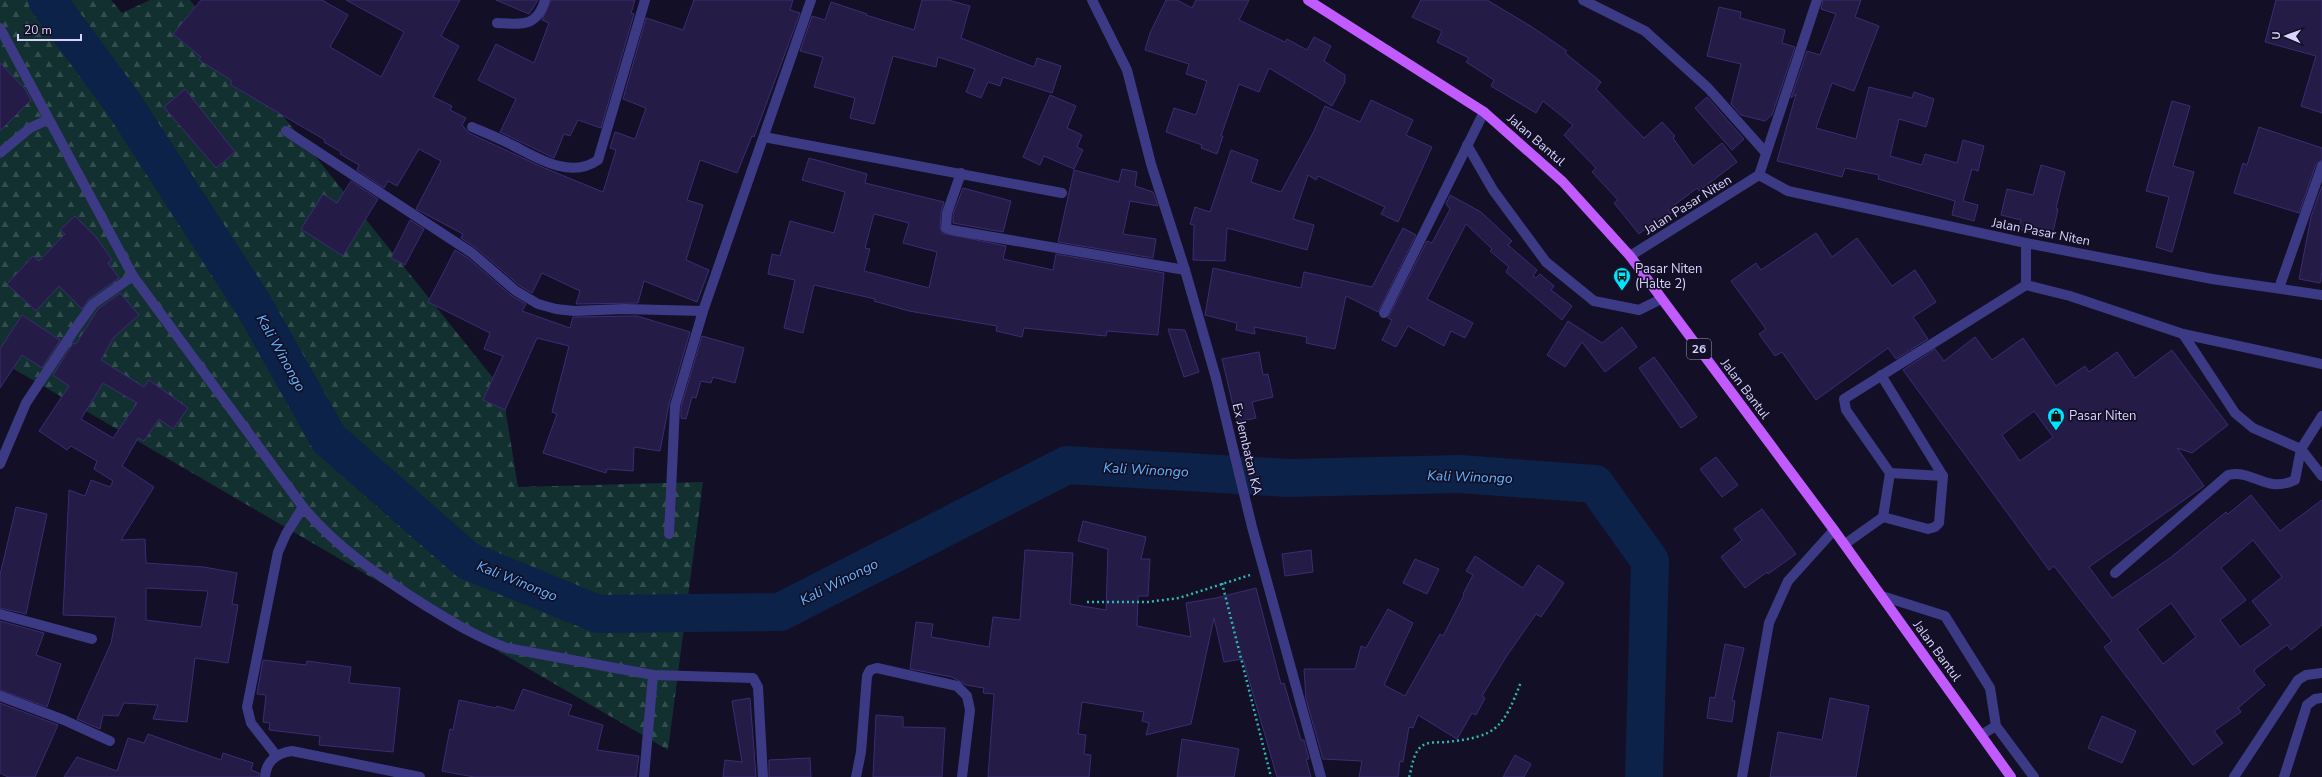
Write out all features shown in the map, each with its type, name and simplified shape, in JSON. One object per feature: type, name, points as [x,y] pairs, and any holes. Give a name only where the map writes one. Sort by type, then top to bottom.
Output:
[{"type":"main road","name":"Jalan Bantul","points":[[1308,0],[1484,112],[1563,182],[1630,256],[1845,544],[2011,777]]},
{"type":"street","points":[[497,23],[522,24],[533,21],[539,14],[545,0]]},
{"type":"street","points":[[472,127],[535,158],[567,168],[587,167],[598,160],[645,0]]},
{"type":"street","points":[[669,534],[675,406],[704,311],[811,0]]},
{"type":"street","name":"Ex Jembatan KA","points":[[1092,0],[1127,70],[1150,164],[1185,270],[1216,378],[1252,527],[1321,777]]},
{"type":"street","points":[[1583,0],[1645,31],[1708,88],[1766,153]]},
{"type":"street","points":[[1759,175],[1818,0]]},
{"type":"street","points":[[0,28],[47,120],[133,276],[303,507],[323,531],[409,595],[485,640],[507,648],[653,675],[755,680],[758,687],[763,777]]},
{"type":"street","points":[[1384,313],[1484,112]]},
{"type":"street","points":[[0,153],[30,128],[47,120]]},
{"type":"street","points":[[286,131],[472,253],[516,291],[538,304],[556,309],[574,311],[624,309],[704,311]]},
{"type":"street","points":[[764,136],[1062,193]]},
{"type":"street","points":[[1467,145],[1493,190],[1546,262],[1594,301],[1639,310],[1662,299]]},
{"type":"street","points":[[2279,288],[2322,166]]},
{"type":"street","points":[[960,173],[947,213],[946,228],[1185,270]]},
{"type":"street","name":"Jalan Pasar Niten","points":[[1630,256],[1759,175],[1788,191],[2026,243],[2212,279],[2322,295]]},
{"type":"street","points":[[2026,243],[2026,285]]},
{"type":"street","points":[[0,464],[26,403],[75,329],[93,304],[133,276]]},
{"type":"street","points":[[1845,544],[1883,517],[1890,473],[1844,405],[1844,399],[2026,285],[2070,296],[2183,334],[2322,364]]},
{"type":"street","points":[[2183,334],[2235,413],[2253,428],[2301,449],[2322,476]]},
{"type":"street","points":[[1881,375],[1943,476],[1939,523],[1935,527],[1928,529],[1883,517]]},
{"type":"street","points":[[2115,573],[2228,475],[2238,472],[2272,485],[2285,484],[2295,480],[2301,449],[2322,416]]},
{"type":"street","points":[[1890,473],[1943,476]]},
{"type":"street","points":[[276,755],[251,723],[247,707],[278,552],[286,534],[303,507]]},
{"type":"street","points":[[1742,777],[1769,623],[1788,581],[1834,530]]},
{"type":"street","points":[[1882,596],[1945,616],[1990,688],[1996,726],[2034,777]]},
{"type":"street","points":[[0,614],[92,640]]},
{"type":"street","points":[[856,777],[861,752],[867,676],[870,670],[877,668],[957,686],[967,696],[970,710],[962,777]]},
{"type":"street","points":[[2234,777],[2298,680],[2306,675],[2322,673]]},
{"type":"street","points":[[644,777],[653,675]]},
{"type":"street","points":[[0,696],[64,720],[110,742]]},
{"type":"street","points":[[2284,777],[2307,705],[2315,699],[2322,698]]},
{"type":"street","points":[[1981,735],[1996,726]]},
{"type":"street","points":[[265,777],[271,760],[276,755],[292,751],[420,777]]},
{"type":"path","points":[[1087,602],[1148,602],[1179,598],[1264,571]]},
{"type":"path","points":[[1222,584],[1271,777]]},
{"type":"path","points":[[1409,777],[1417,750],[1422,745],[1468,740],[1498,727],[1510,711],[1521,682]]},
{"type":"green space","points":[[0,0],[111,0],[122,13],[150,0],[190,0],[502,389],[518,487],[703,482],[668,750],[0,361]]},
{"type":"building","points":[[201,0],[322,0],[348,15],[330,47],[381,77],[404,32],[346,0],[460,0],[441,36],[459,46],[433,97],[452,106],[450,110],[466,118],[462,125],[469,133],[542,167],[603,192],[616,150],[610,148],[615,132],[635,139],[646,108],[623,99],[646,18],[683,30],[694,0],[793,0],[790,10],[800,13],[754,137],[752,136],[737,173],[700,160],[687,200],[703,205],[686,260],[709,270],[697,302],[644,281],[638,303],[576,304],[580,291],[542,273],[532,293],[520,286],[476,248],[461,238],[463,234],[416,209],[441,161],[419,149],[397,186],[388,181],[384,188],[357,170],[359,165],[340,154],[341,152],[324,142],[325,140],[231,85],[231,80],[199,60],[201,57],[173,34]]},
{"type":"building","points":[[496,0],[538,0],[529,14]]},
{"type":"building","points":[[551,0],[635,0],[631,13],[634,14],[601,128],[578,120],[570,136],[564,134],[554,158],[500,132],[516,99],[478,80],[496,44],[534,63],[549,23],[542,20]]},
{"type":"building","points":[[922,0],[948,0],[970,6],[961,38],[1034,67],[1037,58],[1061,66],[1052,93],[1003,77],[1000,86],[988,82],[981,98],[966,92],[975,69],[938,57],[936,67],[893,56],[874,124],[850,118],[855,98],[814,87],[823,57],[800,51],[812,16],[825,20],[831,2],[914,30]]},
{"type":"building","points":[[1166,0],[1177,0],[1192,8],[1196,0],[1249,0],[1239,20],[1285,42],[1287,39],[1307,50],[1314,37],[1331,46],[1324,61],[1345,75],[1345,82],[1332,106],[1269,68],[1259,92],[1239,84],[1221,136],[1223,136],[1217,154],[1201,148],[1202,145],[1166,132],[1174,108],[1196,115],[1207,81],[1186,74],[1189,64],[1145,50],[1150,33]]},
{"type":"building","points":[[1421,0],[1487,0],[1532,27],[1567,51],[1565,53],[1601,82],[1596,89],[1644,138],[1662,122],[1675,136],[1673,138],[1693,166],[1722,143],[1737,162],[1699,191],[1697,188],[1668,210],[1671,213],[1655,225],[1653,223],[1639,234],[1614,203],[1618,200],[1592,172],[1596,168],[1564,135],[1573,125],[1543,101],[1536,113],[1491,86],[1494,80],[1466,62],[1469,58],[1437,42],[1442,31],[1412,17]]},
{"type":"building","points":[[1823,0],[1861,0],[1855,17],[1879,26],[1854,91],[1832,83],[1816,128],[1856,139],[1869,87],[1912,98],[1914,92],[1934,99],[1926,127],[1899,119],[1890,156],[1922,165],[1925,154],[1957,163],[1963,140],[1984,146],[1978,171],[1972,169],[1963,201],[1978,205],[1974,221],[1952,215],[1955,201],[1878,179],[1879,175],[1845,168],[1842,177],[1777,161],[1796,94],[1791,98],[1807,51],[1820,55],[1836,14],[1821,9]]},
{"type":"building","points":[[2276,0],[2322,0],[2322,113],[2301,106],[2316,56],[2265,42]]},
{"type":"building","points":[[1719,7],[1741,12],[1740,18],[1785,30],[1782,43],[1795,47],[1772,115],[1765,121],[1741,115],[1731,104],[1741,64],[1707,56]]},
{"type":"building","points":[[0,63],[25,89],[31,100],[0,131]]},
{"type":"building","points":[[185,89],[235,152],[216,168],[164,107]]},
{"type":"building","points":[[1050,95],[1076,106],[1067,128],[1082,135],[1077,147],[1083,150],[1074,169],[1044,156],[1040,165],[1023,157]]},
{"type":"building","points":[[1707,97],[1744,139],[1732,150],[1695,108]]},
{"type":"building","points":[[1371,100],[1413,120],[1406,135],[1432,147],[1398,222],[1381,214],[1385,207],[1318,176],[1316,180],[1308,175],[1293,219],[1314,225],[1307,250],[1227,228],[1225,261],[1193,260],[1194,225],[1190,224],[1195,207],[1210,212],[1231,150],[1258,160],[1251,182],[1281,192],[1313,133],[1325,106],[1360,122]]},
{"type":"building","points":[[2172,101],[2190,106],[2173,166],[2194,172],[2172,252],[2156,247],[2169,197],[2146,191]]},
{"type":"building","points":[[2259,127],[2322,148],[2322,160],[2316,164],[2299,213],[2234,193],[2243,163],[2247,165]]},
{"type":"building","points":[[809,158],[867,174],[865,183],[944,202],[941,213],[940,228],[942,233],[1006,246],[1003,259],[1053,270],[1056,254],[1164,273],[1158,335],[1107,331],[1106,336],[1024,328],[1022,337],[996,331],[997,326],[909,311],[874,301],[875,299],[814,285],[803,333],[784,328],[795,280],[768,274],[772,254],[780,256],[790,221],[834,233],[845,192],[802,180]],"holes":[[[874,214],[909,223],[903,243],[937,252],[929,288],[864,271],[870,249],[865,248]]]},
{"type":"building","points":[[2041,165],[2065,172],[2056,208],[2058,209],[2052,237],[2018,229],[2021,220],[2001,215],[2007,189],[2033,195]]},
{"type":"building","points":[[1122,169],[1137,172],[1135,186],[1153,192],[1158,206],[1130,201],[1123,234],[1156,239],[1153,258],[1058,242],[1074,170],[1119,182]]},
{"type":"building","points":[[351,181],[378,199],[343,256],[301,229],[323,194],[337,203]]},
{"type":"building","points":[[2322,186],[2322,272],[2320,283],[2299,279],[2311,217]]},
{"type":"building","points":[[963,188],[1011,201],[1003,232],[953,223],[953,214]]},
{"type":"building","points":[[1450,195],[1481,212],[1512,241],[1508,245],[1537,270],[1533,276],[1536,278],[1540,274],[1554,286],[1551,290],[1572,306],[1562,320],[1506,272],[1509,267],[1490,251],[1492,249],[1466,224],[1427,299],[1473,323],[1465,338],[1451,331],[1444,346],[1408,326],[1396,347],[1382,340],[1392,320],[1388,318],[1427,241],[1432,243],[1450,209],[1446,204]]},
{"type":"building","points":[[75,216],[96,237],[112,260],[108,263],[119,278],[89,299],[82,309],[59,286],[36,311],[7,284],[33,256],[39,261],[65,234],[60,230]]},
{"type":"building","points":[[410,220],[424,229],[405,265],[391,258]]},
{"type":"building","points":[[1403,228],[1416,235],[1378,312],[1346,296],[1335,349],[1306,343],[1307,337],[1254,327],[1255,334],[1236,330],[1237,323],[1205,315],[1213,268],[1301,288],[1304,272],[1372,287]]},
{"type":"building","points":[[1816,233],[1832,257],[1857,238],[1892,286],[1915,270],[1936,302],[1913,317],[1928,339],[1896,359],[1888,348],[1816,400],[1782,352],[1775,356],[1759,334],[1766,329],[1731,281],[1756,263],[1761,270]]},
{"type":"building","points":[[455,250],[468,258],[512,296],[526,304],[522,311],[570,328],[573,317],[637,316],[690,332],[669,404],[660,451],[634,447],[633,471],[607,469],[606,473],[543,453],[557,414],[552,412],[569,346],[537,338],[505,410],[483,400],[503,356],[484,349],[490,333],[428,302]]},
{"type":"building","points":[[120,293],[139,315],[114,337],[101,360],[144,387],[149,380],[188,408],[173,429],[159,419],[144,441],[138,438],[122,466],[154,487],[121,540],[145,539],[146,563],[204,567],[237,573],[232,604],[238,605],[228,663],[195,658],[187,722],[153,719],[158,705],[124,703],[118,716],[103,715],[100,729],[77,719],[111,643],[116,617],[63,615],[69,490],[85,496],[91,480],[110,487],[113,481],[94,469],[97,461],[71,446],[67,450],[39,431],[69,386],[53,375],[73,343],[76,344],[98,309]],"holes":[[[103,383],[137,403],[113,438],[81,419]],[[146,588],[208,591],[201,627],[146,620]]]},
{"type":"building","points":[[22,315],[60,340],[42,368],[22,355],[0,388],[0,349]]},
{"type":"building","points":[[1568,321],[1602,343],[1622,327],[1637,347],[1605,372],[1582,342],[1565,367],[1547,355]]},
{"type":"building","points":[[1168,329],[1185,330],[1199,372],[1184,377]]},
{"type":"building","points":[[702,336],[744,348],[735,383],[713,377],[711,383],[701,381],[696,398],[692,397],[686,419],[681,418],[681,407]]},
{"type":"building","points":[[1975,337],[1992,360],[2023,338],[2056,386],[2085,366],[2089,372],[2117,352],[2135,378],[2172,350],[2228,425],[2192,453],[2177,448],[2204,486],[2089,567],[2112,598],[2170,558],[2226,512],[2228,514],[2251,495],[2280,531],[2322,500],[2322,625],[2291,650],[2287,645],[2255,669],[2254,672],[2265,685],[2238,708],[2241,712],[2214,731],[2223,743],[2193,765],[2104,647],[2112,641],[2054,566],[2049,570],[1903,370],[1935,349],[1944,361]],"holes":[[[2034,411],[2053,437],[2020,461],[2002,435]],[[2253,540],[2282,577],[2252,601],[2271,625],[2240,647],[2220,620],[2246,600],[2221,568]],[[2171,603],[2196,637],[2163,664],[2137,629]]]},
{"type":"building","points":[[1259,352],[1263,375],[1268,374],[1273,397],[1252,402],[1256,418],[1237,422],[1222,359]]},
{"type":"building","points":[[1654,357],[1697,417],[1681,428],[1639,368]]},
{"type":"building","points":[[1716,457],[1738,485],[1722,497],[1700,469]]},
{"type":"building","points":[[16,507],[47,514],[26,614],[0,608],[0,575]]},
{"type":"building","points":[[1762,509],[1796,554],[1745,588],[1721,557],[1742,540],[1734,529]]},
{"type":"building","points":[[1083,521],[1146,537],[1141,559],[1150,559],[1148,596],[1138,596],[1137,626],[1191,637],[1186,603],[1216,598],[1256,588],[1281,684],[1284,683],[1301,740],[1304,740],[1309,759],[1306,759],[1311,777],[1277,777],[1243,659],[1224,662],[1214,618],[1191,724],[1146,735],[1149,723],[1142,721],[1144,712],[1082,702],[1078,734],[1086,735],[1084,754],[1091,755],[1089,777],[988,777],[994,694],[983,693],[984,688],[966,685],[952,677],[910,669],[916,622],[933,624],[931,637],[989,647],[993,617],[1020,620],[1025,550],[1073,553],[1070,604],[1106,610],[1108,549],[1078,541]]},
{"type":"building","points":[[1311,550],[1313,572],[1285,576],[1282,554]]},
{"type":"building","points":[[1475,556],[1523,588],[1538,565],[1564,583],[1541,617],[1536,614],[1506,657],[1482,696],[1485,698],[1476,715],[1472,713],[1457,739],[1418,715],[1413,728],[1409,727],[1403,762],[1400,761],[1398,777],[1359,777],[1362,761],[1323,759],[1306,699],[1304,669],[1355,669],[1361,646],[1366,648],[1388,609],[1413,623],[1384,685],[1405,696],[1440,634],[1443,636],[1464,595],[1463,594],[1473,575],[1466,571]]},
{"type":"building","points":[[1415,559],[1439,569],[1427,594],[1403,583]]},
{"type":"building","points":[[0,621],[44,633],[36,655],[61,664],[47,707],[0,690]]},
{"type":"building","points":[[1725,644],[1744,648],[1732,700],[1735,701],[1732,722],[1707,718],[1710,697],[1715,698]]},
{"type":"building","points":[[263,660],[306,665],[307,661],[351,667],[349,683],[400,688],[393,752],[319,745],[320,736],[269,730],[270,723],[263,722],[266,695],[257,694]]},
{"type":"building","points":[[523,689],[572,705],[568,715],[603,725],[597,750],[639,756],[636,777],[474,777],[442,771],[450,729],[453,730],[459,700],[496,708],[497,706],[514,711]]},
{"type":"building","points":[[750,698],[756,777],[723,777],[725,760],[742,762],[732,701]]},
{"type":"building","points":[[1830,698],[1869,706],[1856,777],[1770,777],[1778,732],[1822,740]]},
{"type":"building","points":[[0,703],[58,725],[35,777],[8,777],[0,773]]},
{"type":"building","points":[[876,715],[903,717],[903,727],[945,728],[942,777],[873,777]]},
{"type":"building","points":[[2102,716],[2136,731],[2122,763],[2088,748]]},
{"type":"building","points":[[148,734],[221,760],[223,753],[253,763],[251,770],[259,773],[259,777],[64,777],[77,757],[117,771],[128,738],[144,743]]},
{"type":"building","points":[[1182,739],[1239,749],[1234,777],[1177,777]]},
{"type":"building","points":[[1515,755],[1531,764],[1524,777],[1503,777]]},
{"type":"building","points":[[810,758],[811,777],[769,777],[769,760]]},
{"type":"waterway","name":"Kali Winongo","points":[[47,0],[123,103],[254,306],[329,439],[468,561],[598,614],[780,612],[1067,465],[1289,478],[1460,474],[1595,484],[1650,561],[1644,777]]},
{"type":"place","name":"Pasar Niten (Halte 2)","points":[[1622,291]]},
{"type":"place","name":"Pasar Niten","points":[[2056,431]]}]
